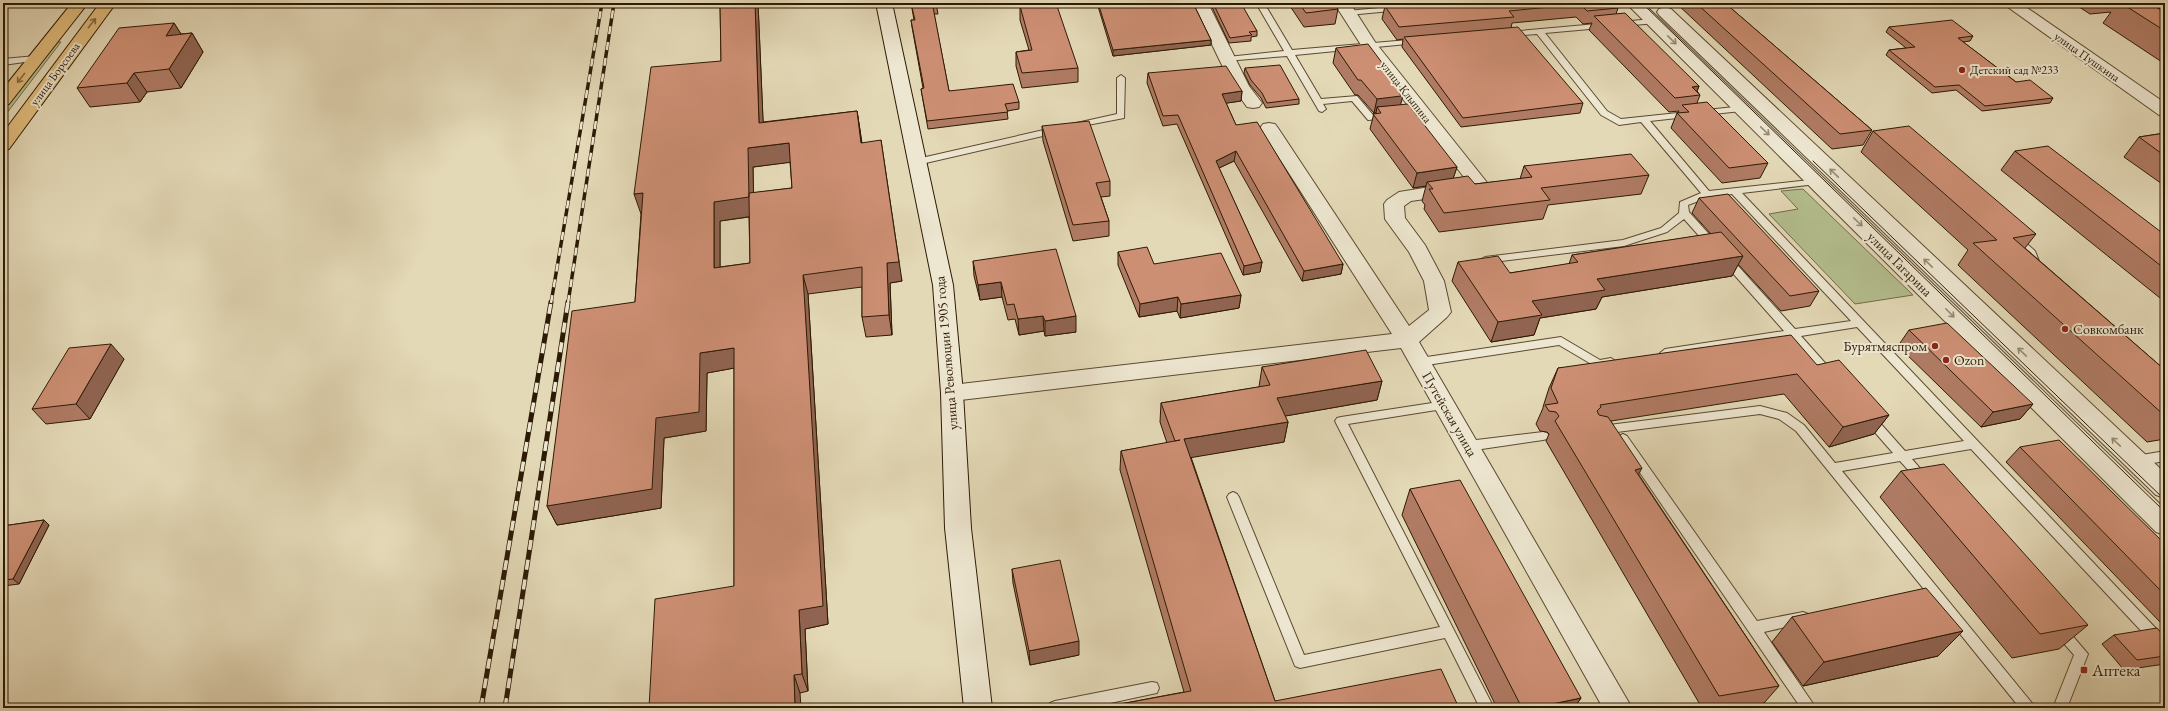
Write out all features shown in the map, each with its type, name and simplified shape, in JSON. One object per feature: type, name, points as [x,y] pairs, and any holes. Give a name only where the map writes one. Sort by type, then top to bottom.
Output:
[{"type":"main road","name":"улица Борсоева","points":[[3,100],[80,3]]},
{"type":"main road","name":"улица Борсоева","points":[[3,145],[108,3]]},
{"type":"street","name":"улица Революции 1905 года","points":[[884,3],[943,285],[952,393],[958,528],[978,708]]},
{"type":"street","points":[[1200,3],[1228,59],[1253,103]]},
{"type":"street","name":"улица Гагарина","points":[[1634,3],[1659,8],[2165,488]]},
{"type":"street","name":"улица Пушкина","points":[[2010,3],[2165,111]]},
{"type":"street","name":"улица Клыпина","points":[[1345,8],[1369,45],[1418,112],[1480,185],[1406,196],[1394,204],[1395,219],[1418,250],[1434,281],[1440,312],[1407,340]]},
{"type":"street","name":"улица Гагарина","points":[[1659,8],[1741,108],[2165,525]]},
{"type":"street","name":"Путейская улица","points":[[1269,128],[1407,340],[1618,708]]},
{"type":"street","points":[[952,393],[1407,340]]},
{"type":"lane","points":[[1260,3],[1321,106],[1354,98],[1371,118],[1400,114]]},
{"type":"lane","points":[[1345,8],[1412,7]]},
{"type":"lane","points":[[1501,34],[1540,31],[1659,8]]},
{"type":"lane","points":[[1540,31],[1604,113],[1619,122],[1643,118],[1741,108]]},
{"type":"lane","points":[[1228,59],[1423,40]]},
{"type":"lane","points":[[3,62],[36,58]]},
{"type":"lane","points":[[917,162],[1121,116],[1121,78]]},
{"type":"lane","points":[[1643,118],[1707,194]]},
{"type":"lane","points":[[1816,181],[1707,194],[1683,204],[1684,213],[1840,387]]},
{"type":"lane","points":[[1735,191],[2165,647]]},
{"type":"lane","points":[[1485,260],[1624,243],[1664,230],[1680,219],[1684,213]]},
{"type":"lane","points":[[2007,232],[2031,253],[2037,265],[2030,275]]},
{"type":"lane","points":[[1652,355],[1860,323]]},
{"type":"lane","points":[[1420,362],[1561,340],[1598,364],[1621,360]]},
{"type":"lane","points":[[1444,405],[1341,421],[1449,630],[1487,708]]},
{"type":"lane","points":[[1595,431],[1760,410],[1783,416],[1800,428],[2029,708]]},
{"type":"lane","points":[[1862,411],[1931,488]]},
{"type":"lane","points":[[1615,428],[1809,708]]},
{"type":"lane","points":[[1468,446],[1543,436]]},
{"type":"lane","points":[[1832,468],[1973,444]]},
{"type":"lane","points":[[2136,461],[2165,456]]},
{"type":"lane","points":[[1233,497],[1300,662],[1449,630]]},
{"type":"lane","points":[[1754,628],[1814,616]]},
{"type":"lane","points":[[2054,625],[2081,654],[2060,708]]},
{"type":"lane","points":[[1059,708],[1152,688]]},
{"type":"green space","points":[[55,42],[61,42],[3,118],[3,109]]},
{"type":"green space","points":[[1803,189],[1913,295],[1855,304],[1769,214],[1798,209],[1781,191]]},
{"type":"building","points":[[720,3],[755,3],[759,123],[857,111],[861,143],[881,140],[899,262],[887,263],[889,315],[862,317],[862,267],[803,275],[823,606],[799,610],[802,674],[794,675],[795,708],[649,708],[655,599],[734,586],[734,348],[700,353],[699,412],[656,418],[652,489],[547,506],[572,311],[635,302],[643,193],[634,194],[651,67],[721,61]],"holes":[[[789,143],[792,188],[749,193],[749,197],[748,148]],[[749,197],[750,263],[714,268],[714,202]]]},
{"type":"building","points":[[911,3],[936,3],[937,7],[933,7],[949,91],[1013,84],[1019,102],[1005,104],[1008,112],[927,121],[921,89],[924,88],[911,20],[915,20]]},
{"type":"building","points":[[1056,3],[1078,68],[1022,73],[1016,52],[1032,50],[1020,6]]},
{"type":"building","points":[[1098,3],[1193,3],[1211,40],[1113,50]]},
{"type":"building","points":[[1213,3],[1236,3],[1238,6],[1242,5],[1257,31],[1249,32],[1252,35],[1230,38]]},
{"type":"building","points":[[1299,3],[1333,3],[1338,9],[1306,13]]},
{"type":"building","points":[[1421,3],[1617,3],[1619,5],[1615,5],[1618,8],[1587,11],[1580,4],[1509,11],[1514,17],[1399,27],[1385,6]]},
{"type":"building","points":[[1696,3],[1725,3],[1872,130],[1840,134]]},
{"type":"building","points":[[2121,3],[2150,3],[2165,13],[2165,31]]},
{"type":"building","points":[[1625,13],[1699,86],[1692,87],[1700,95],[1675,98],[1594,16]]},
{"type":"building","points":[[1952,20],[1973,36],[1958,38],[2016,82],[2030,80],[2053,98],[1985,106],[1959,85],[1935,87],[1889,50],[1915,47],[1889,27]]},
{"type":"building","points":[[174,23],[166,36],[192,33],[169,69],[134,73],[127,83],[77,88],[119,28]]},
{"type":"building","points":[[1518,27],[1583,103],[1463,118],[1404,37]]},
{"type":"building","points":[[1368,44],[1404,92],[1399,92],[1401,96],[1377,99],[1361,80],[1358,80],[1336,48]]},
{"type":"building","points":[[1280,65],[1299,99],[1267,103],[1262,93],[1251,80],[1245,68]]},
{"type":"building","points":[[1226,66],[1242,91],[1222,94],[1236,125],[1257,122],[1343,264],[1304,271],[1236,151],[1216,161],[1262,262],[1244,266],[1178,115],[1163,116],[1148,73]]},
{"type":"building","points":[[1707,102],[1768,163],[1729,168],[1677,113],[1689,112],[1682,105]]},
{"type":"building","points":[[1408,104],[1457,167],[1417,173],[1373,114],[1381,113],[1377,107]]},
{"type":"building","points":[[1089,121],[1110,181],[1096,183],[1109,221],[1073,225],[1042,126]]},
{"type":"building","points":[[1909,126],[2036,234],[2013,238],[2165,370],[2165,416],[1973,243],[1997,240],[1873,131]]},
{"type":"building","points":[[2165,133],[2165,156],[2139,137]]},
{"type":"building","points":[[2048,146],[2165,235],[2165,269],[2015,151]]},
{"type":"building","points":[[1631,154],[1649,175],[1541,188],[1550,200],[1444,213],[1429,189],[1433,189],[1427,182],[1468,176],[1475,184],[1532,177],[1524,166]]},
{"type":"building","points":[[1728,194],[1819,291],[1790,296],[1699,198]]},
{"type":"building","points":[[1721,232],[1743,256],[1597,279],[1605,290],[1532,301],[1542,315],[1498,322],[1458,262],[1498,256],[1510,273],[1578,262],[1572,255]]},
{"type":"building","points":[[1147,247],[1154,264],[1221,253],[1241,295],[1181,304],[1178,297],[1140,304],[1118,252]]},
{"type":"building","points":[[1056,249],[1076,316],[1045,321],[1043,316],[1018,319],[1014,304],[1007,305],[1001,282],[978,285],[973,261]]},
{"type":"building","points":[[1947,323],[2033,404],[1993,412],[1909,330]]},
{"type":"building","points":[[1791,335],[1817,365],[1839,360],[1889,415],[1843,427],[1797,374],[1600,405],[1601,407],[1597,411],[1599,415],[1608,417],[1642,468],[1635,470],[1779,686],[1719,696],[1555,421],[1559,416],[1556,412],[1549,411],[1545,405],[1558,403],[1551,388],[1558,368]]},
{"type":"building","points":[[111,344],[76,404],[32,409],[69,348]]},
{"type":"building","points":[[1366,350],[1382,381],[1277,398],[1288,422],[1184,439],[1275,701],[1441,669],[1459,708],[1104,708],[1191,691],[1121,451],[1175,441],[1161,403],[1270,385],[1262,367]]},
{"type":"building","points":[[2059,440],[2165,544],[2165,595],[2020,447]]},
{"type":"building","points":[[1944,464],[2088,625],[2040,634],[1901,471]]},
{"type":"building","points":[[1460,480],[1581,698],[1533,708],[1522,708],[1410,489]]},
{"type":"building","points":[[44,520],[13,579],[3,580],[3,526]]},
{"type":"building","points":[[1060,560],[1079,641],[1029,651],[1012,569]]},
{"type":"building","points":[[1926,588],[1963,631],[1824,662],[1792,617]]},
{"type":"building","points":[[2157,628],[2165,637],[2165,656],[2137,660],[2114,635]]},
{"type":"tram line","points":[[1642,3],[2165,512]]},
{"type":"tram line","points":[[1813,161],[2165,500]]},
{"type":"railway","points":[[551,303],[602,3]]},
{"type":"railway","points":[[568,303],[614,3]]},
{"type":"railway","points":[[481,708],[551,302]]},
{"type":"railway","points":[[505,708],[568,302]]},
{"type":"place","name":"Детский сад №233","points":[[1962,70]]},
{"type":"place","name":"Совкомбанк","points":[[2065,329]]},
{"type":"place","name":"Бурятмяспром","points":[[1935,346]]},
{"type":"place","name":"Ozon","points":[[1946,360]]},
{"type":"place","name":"Аптека","points":[[2084,670]]}]
